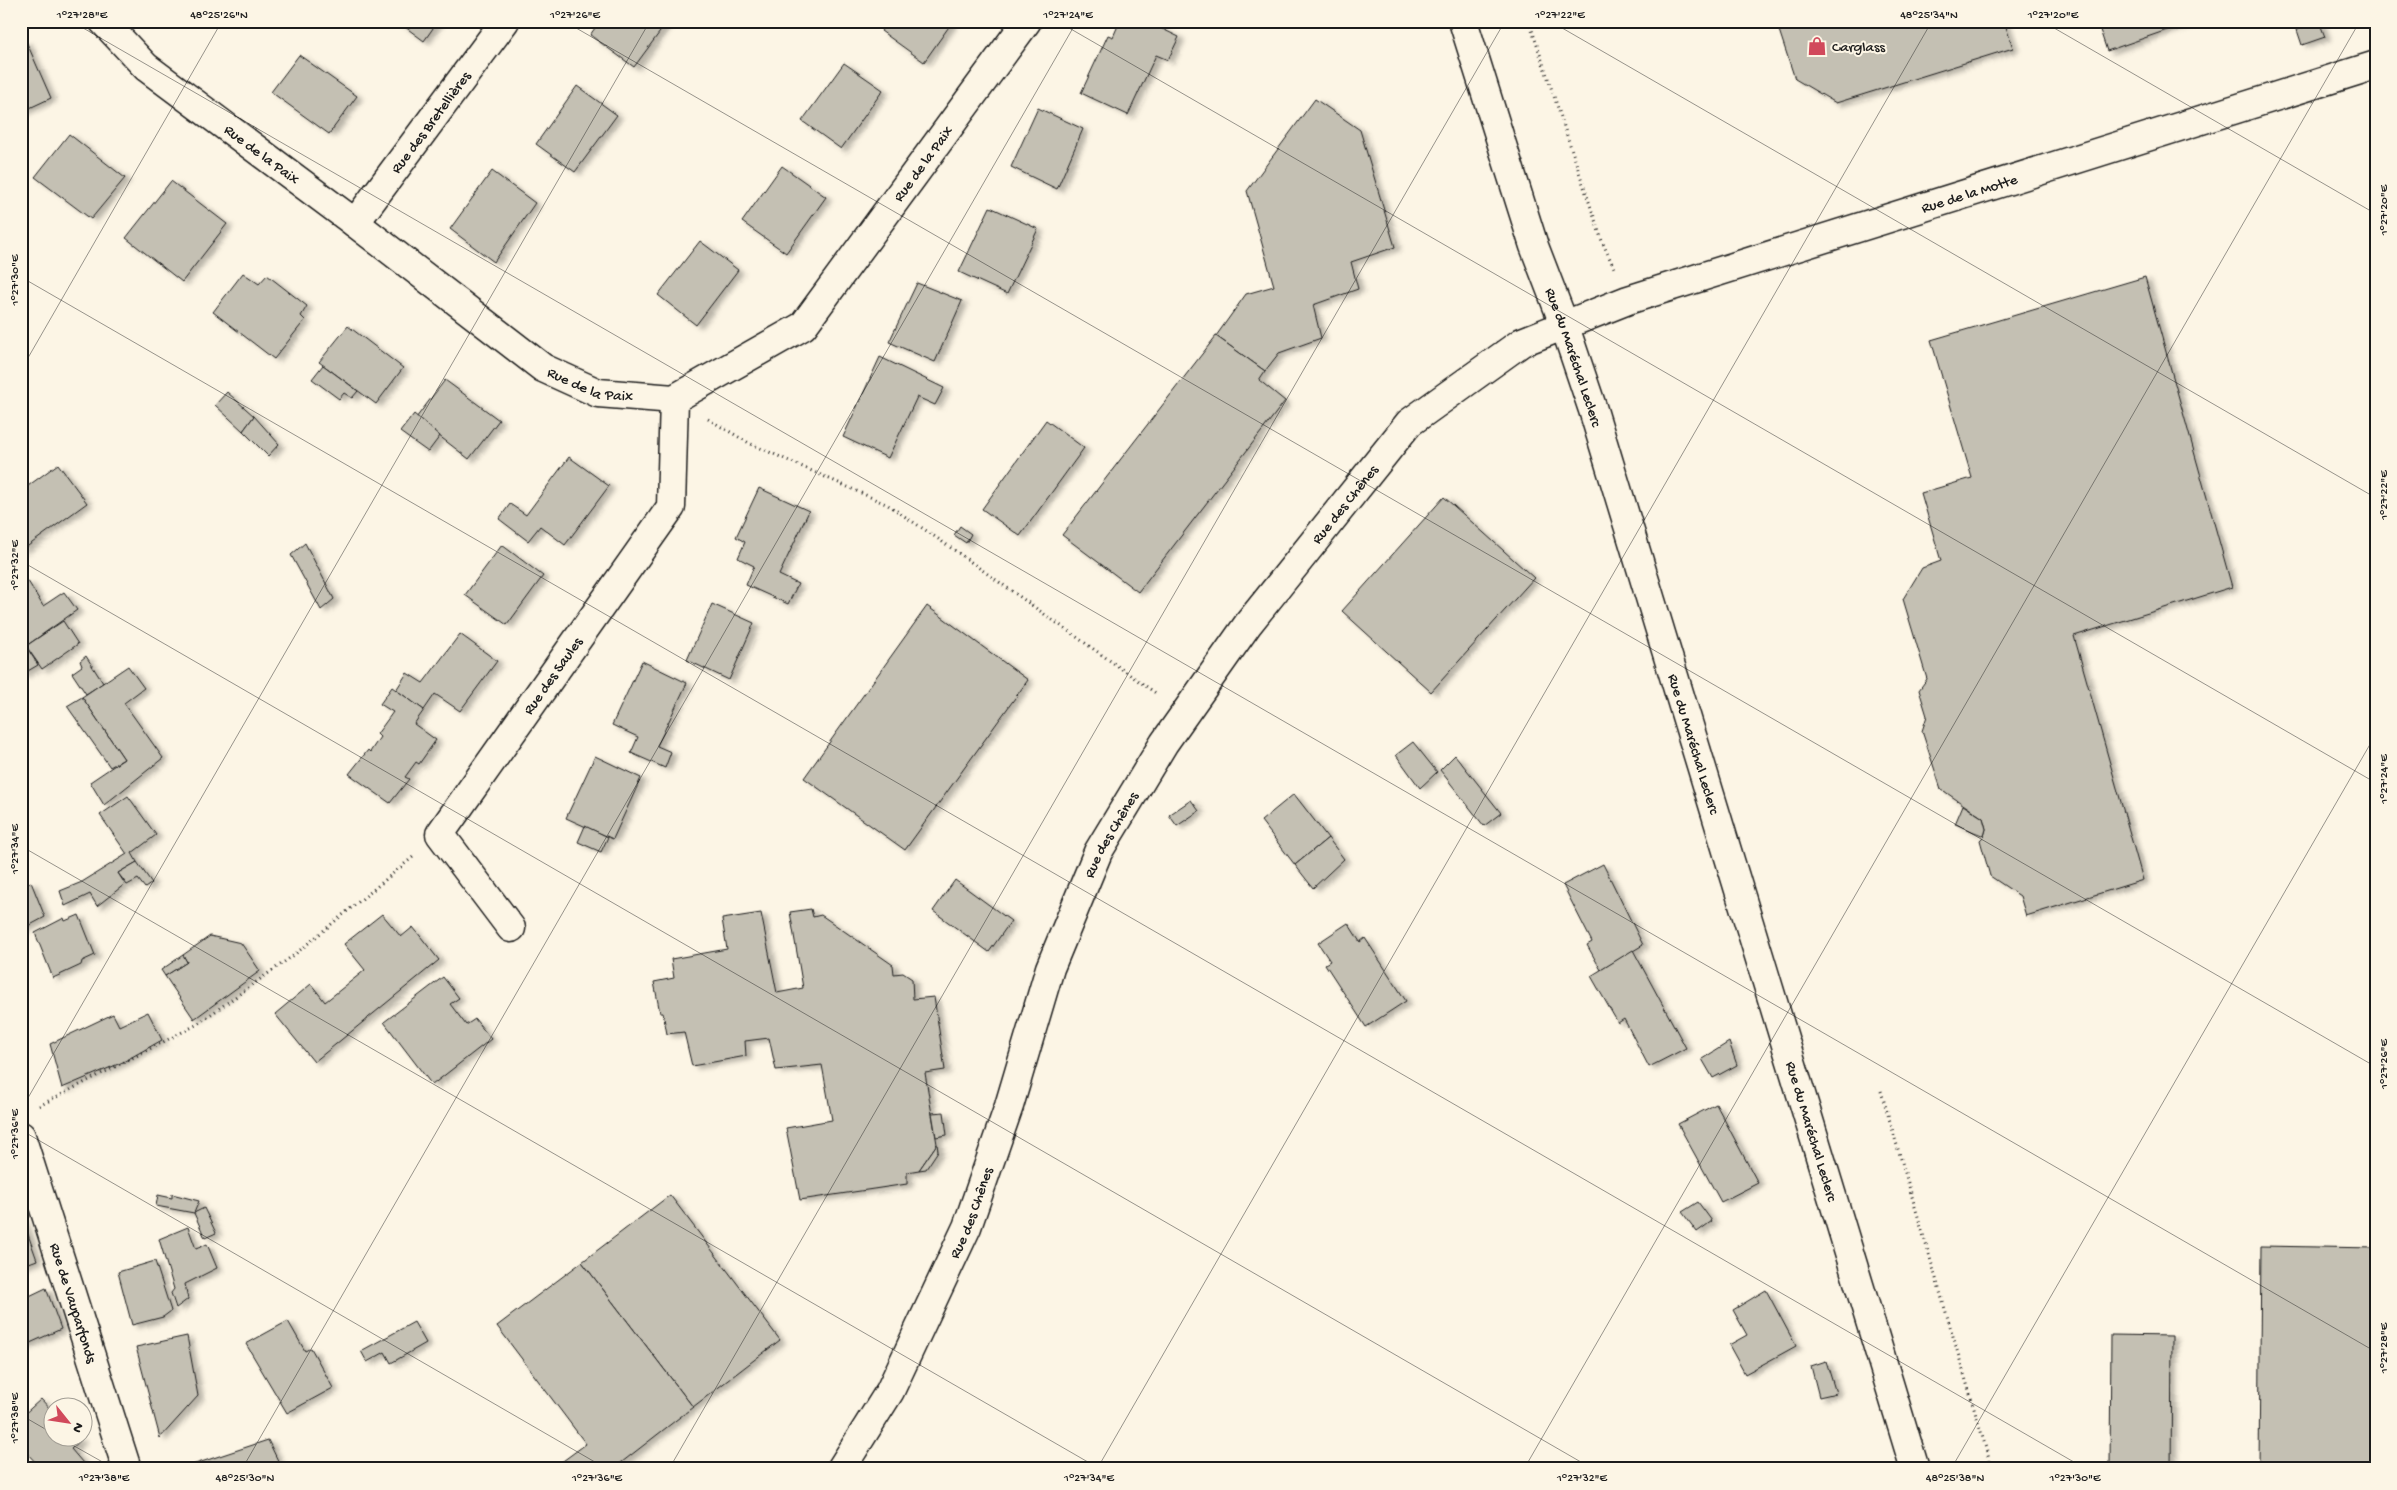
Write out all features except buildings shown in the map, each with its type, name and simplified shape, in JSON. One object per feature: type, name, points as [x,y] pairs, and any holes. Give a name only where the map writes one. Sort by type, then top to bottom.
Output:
[{"type":"street","name":"Rue de la Paix","points":[[103,21],[146,67],[355,223],[543,368],[598,393],[674,399],[804,326],[1027,21]]},
{"type":"street","name":"Rue des Bretellières","points":[[355,223],[505,21]]},
{"type":"street","name":"Rue du Maréchal Leclerc","points":[[1463,21],[1534,246],[1564,324],[1593,410],[1916,1469]]},
{"type":"street","name":"Rue de la Motte","points":[[1564,324],[1628,300],[2376,65]]},
{"type":"street","name":"Rue des Chênes","points":[[841,1469],[890,1391],[968,1227],[1010,1106],[1050,968],[1098,852],[1184,714],[1248,624],[1409,423],[1522,342],[1564,324]]},
{"type":"street","name":"Rue des Saules","points":[[440,834],[671,507],[674,399]]},
{"type":"street","points":[[440,834],[511,928]]},
{"type":"street","name":"Rue de Vauparfonds","points":[[21,1136],[127,1469]]},
{"type":"path","points":[[1529,21],[1602,241],[1628,300]]},
{"type":"path","points":[[674,399],[749,443],[888,505],[1096,650],[1184,714]]},
{"type":"path","points":[[38,1107],[196,1025],[301,949],[440,834]]},
{"type":"path","points":[[1881,1091],[1992,1469]]},
{"type":"place","name":"Carglass","points":[[1817,46]]}]
